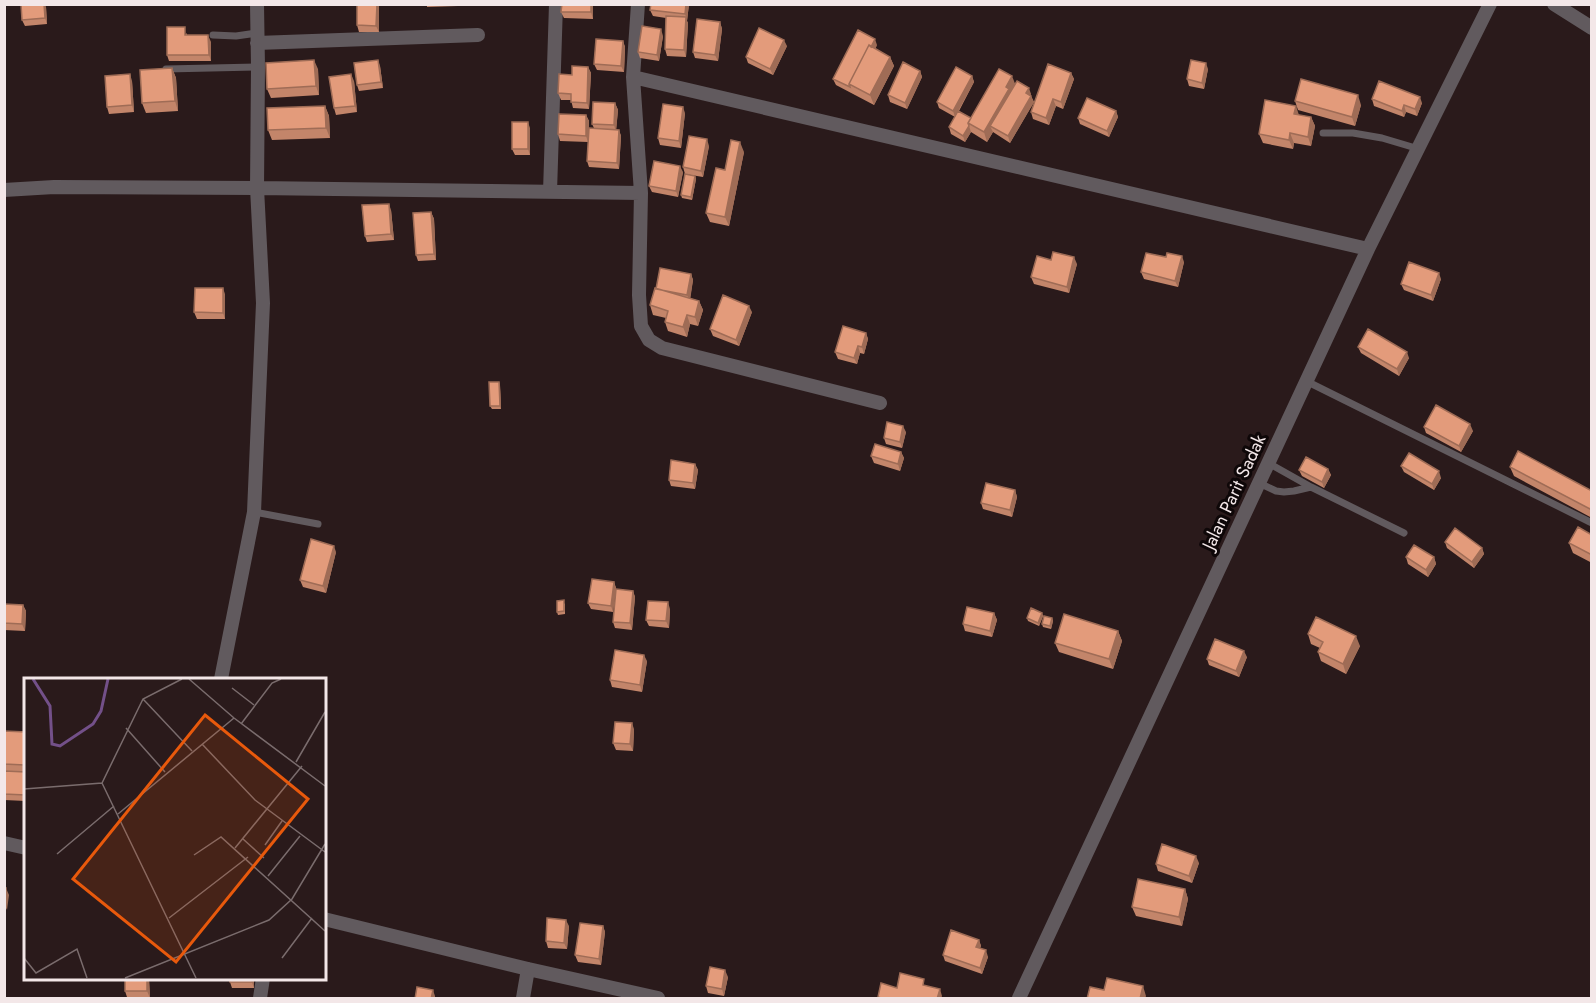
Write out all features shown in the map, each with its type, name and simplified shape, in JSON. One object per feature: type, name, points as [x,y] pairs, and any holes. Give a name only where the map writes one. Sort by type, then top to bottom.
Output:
[{"type":"street","points":[[221,678],[254,512],[262,303],[257,188],[257,4]]},
{"type":"street","points":[[550,192],[556,4]]},
{"type":"street","points":[[638,4],[633,77],[641,193],[639,295],[641,326],[649,340],[662,348],[880,403]]},
{"type":"street","name":"Jalan Parit Sadak","points":[[1019,999],[1305,381],[1490,4]]},
{"type":"street","points":[[1554,4],[1592,28]]},
{"type":"street","points":[[257,38],[478,36]]},
{"type":"street","points":[[633,77],[1368,249]]},
{"type":"street","points":[[4,190],[54,187],[641,193]]},
{"type":"street","points":[[4,843],[24,848]]},
{"type":"street","points":[[326,919],[658,999]]},
{"type":"street","points":[[523,999],[528,969]]},
{"type":"street","points":[[260,999],[263,979]]},
{"type":"lane","points":[[213,35],[257,38]]},
{"type":"lane","points":[[166,69],[258,67]]},
{"type":"lane","points":[[1323,132],[1382,138],[1419,149]]},
{"type":"lane","points":[[1305,381],[1592,523]]},
{"type":"lane","points":[[1268,463],[1404,533]]},
{"type":"lane","points":[[1259,483],[1284,492],[1311,487]]},
{"type":"lane","points":[[254,512],[318,524]]},
{"type":"building","points":[[21,4],[44,4],[45,18],[22,20]]},
{"type":"building","points":[[357,4],[377,4],[376,26],[357,25]]},
{"type":"building","points":[[562,4],[591,4],[591,12],[561,12]]},
{"type":"building","points":[[651,4],[686,4],[685,14],[650,10]]},
{"type":"building","points":[[666,16],[686,17],[684,50],[665,49]]},
{"type":"building","points":[[697,19],[720,22],[715,55],[693,52]]},
{"type":"building","points":[[642,26],[661,29],[657,55],[638,52]]},
{"type":"building","points":[[167,27],[185,27],[185,35],[208,35],[209,55],[167,55]]},
{"type":"building","points":[[759,28],[784,40],[770,69],[746,57]]},
{"type":"building","points":[[858,30],[875,39],[871,47],[869,45],[849,84],[850,87],[833,79]]},
{"type":"building","points":[[596,39],[623,41],[621,66],[594,64]]},
{"type":"building","points":[[869,45],[890,57],[870,95],[849,84]]},
{"type":"building","points":[[314,60],[316,86],[267,89],[266,63]]},
{"type":"building","points":[[378,60],[381,82],[357,85],[354,63]]},
{"type":"building","points":[[1191,60],[1206,63],[1202,83],[1187,79]]},
{"type":"building","points":[[903,62],[920,71],[905,103],[888,95]]},
{"type":"building","points":[[1048,64],[1071,73],[1061,102],[1053,99],[1046,118],[1031,112]]},
{"type":"building","points":[[572,66],[588,67],[587,103],[571,102],[571,94],[558,93],[559,74],[572,75]]},
{"type":"building","points":[[956,67],[972,76],[953,111],[937,102]]},
{"type":"building","points":[[172,68],[175,101],[142,103],[140,70]]},
{"type":"building","points":[[999,69],[1012,76],[1006,87],[1009,89],[984,132],[968,123]]},
{"type":"building","points":[[130,74],[132,105],[107,107],[105,76]]},
{"type":"building","points":[[351,74],[355,106],[334,108],[329,77]]},
{"type":"building","points":[[1301,79],[1358,95],[1352,117],[1295,101]]},
{"type":"building","points":[[1017,81],[1029,88],[1026,93],[1031,96],[1008,136],[990,126]]},
{"type":"building","points":[[1379,81],[1420,97],[1415,109],[1404,105],[1402,111],[1372,99]]},
{"type":"building","points":[[1087,98],[1116,111],[1107,131],[1078,118]]},
{"type":"building","points":[[1265,100],[1296,106],[1294,114],[1311,117],[1308,137],[1290,133],[1289,140],[1259,134]]},
{"type":"building","points":[[593,102],[615,103],[614,125],[592,124]]},
{"type":"building","points":[[663,104],[683,107],[679,141],[658,138]]},
{"type":"building","points":[[325,106],[326,128],[268,130],[267,108]]},
{"type":"building","points":[[958,111],[971,118],[963,136],[949,127]]},
{"type":"building","points":[[559,114],[586,115],[586,136],[558,134]]},
{"type":"building","points":[[512,122],[528,122],[528,149],[512,149]]},
{"type":"building","points":[[589,128],[619,130],[617,163],[587,161]]},
{"type":"building","points":[[689,136],[707,139],[701,171],[683,167]]},
{"type":"building","points":[[731,140],[740,142],[725,217],[706,213],[716,168],[725,170]]},
{"type":"building","points":[[654,161],[680,166],[676,191],[649,186]]},
{"type":"building","points":[[685,174],[695,176],[691,197],[681,195]]},
{"type":"building","points":[[389,204],[391,234],[365,236],[362,205]]},
{"type":"building","points":[[431,212],[434,254],[416,255],[413,213]]},
{"type":"building","points":[[1053,252],[1074,257],[1067,287],[1031,277],[1037,256],[1051,260]]},
{"type":"building","points":[[1146,253],[1166,257],[1167,253],[1182,256],[1175,281],[1141,272]]},
{"type":"building","points":[[1409,262],[1439,273],[1431,295],[1401,284]]},
{"type":"building","points":[[660,268],[691,274],[687,295],[656,289]]},
{"type":"building","points":[[195,288],[223,288],[223,313],[194,312]]},
{"type":"building","points":[[655,288],[699,301],[695,317],[687,315],[683,327],[665,322],[668,311],[650,305]]},
{"type":"building","points":[[723,295],[749,306],[736,340],[710,329]]},
{"type":"building","points":[[843,326],[866,333],[862,347],[858,346],[854,358],[835,352]]},
{"type":"building","points":[[1368,329],[1407,352],[1397,369],[1358,347]]},
{"type":"building","points":[[489,382],[499,382],[500,406],[490,406]]},
{"type":"building","points":[[1436,405],[1470,424],[1459,446],[1424,427]]},
{"type":"building","points":[[887,422],[903,426],[900,442],[884,438]]},
{"type":"building","points":[[875,444],[901,452],[898,464],[871,456]]},
{"type":"building","points":[[1518,451],[1592,491],[1590,509],[1510,467]]},
{"type":"building","points":[[1409,453],[1439,471],[1432,484],[1401,466]]},
{"type":"building","points":[[1306,457],[1328,469],[1322,482],[1299,470]]},
{"type":"building","points":[[671,460],[695,464],[693,483],[669,480]]},
{"type":"building","points":[[986,483],[1015,490],[1010,510],[981,503]]},
{"type":"building","points":[[1578,527],[1592,535],[1592,555],[1569,543]]},
{"type":"building","points":[[1455,528],[1482,548],[1472,562],[1445,542]]},
{"type":"building","points":[[311,539],[334,546],[323,586],[300,580]]},
{"type":"building","points":[[1414,545],[1434,557],[1426,570],[1406,557]]},
{"type":"building","points":[[592,579],[614,582],[611,606],[588,603]]},
{"type":"building","points":[[616,589],[633,591],[630,623],[613,622]]},
{"type":"building","points":[[564,600],[564,611],[557,612],[557,601]]},
{"type":"building","points":[[648,601],[668,602],[666,621],[646,620]]},
{"type":"building","points":[[4,604],[23,605],[22,624],[4,623]]},
{"type":"building","points":[[967,607],[994,613],[990,631],[963,624]]},
{"type":"building","points":[[1031,608],[1042,613],[1038,623],[1027,618]]},
{"type":"building","points":[[1064,614],[1118,631],[1109,659],[1055,643]]},
{"type":"building","points":[[1044,616],[1052,618],[1050,626],[1042,624]]},
{"type":"building","points":[[1316,617],[1356,636],[1343,664],[1318,652],[1323,642],[1308,634]]},
{"type":"building","points":[[1215,639],[1244,651],[1236,671],[1207,659]]},
{"type":"building","points":[[615,650],[644,655],[640,685],[610,680]]},
{"type":"building","points":[[615,722],[632,723],[630,744],[613,743]]},
{"type":"building","points":[[4,731],[24,732],[24,765],[4,764]]},
{"type":"building","points":[[4,771],[24,772],[24,795],[4,794]]},
{"type":"building","points":[[1162,844],[1196,856],[1189,876],[1156,864]]},
{"type":"building","points":[[1138,879],[1185,889],[1179,917],[1132,907]]},
{"type":"building","points":[[547,918],[566,920],[564,943],[546,941]]},
{"type":"building","points":[[580,923],[603,926],[599,959],[575,955]]},
{"type":"building","points":[[951,930],[979,940],[976,947],[986,950],[980,968],[943,955]]},
{"type":"building","points":[[710,967],[725,970],[722,989],[706,986]]},
{"type":"building","points":[[900,973],[924,979],[923,985],[940,989],[937,999],[878,997],[881,983],[897,988]]},
{"type":"building","points":[[1107,978],[1143,986],[1140,999],[1087,999],[1090,987],[1104,990]]},
{"type":"building","points":[[125,979],[147,979],[147,991],[125,991]]},
{"type":"building","points":[[229,979],[252,979],[252,982],[230,982]]},
{"type":"building","points":[[417,987],[433,990],[431,999],[415,999]]}]
